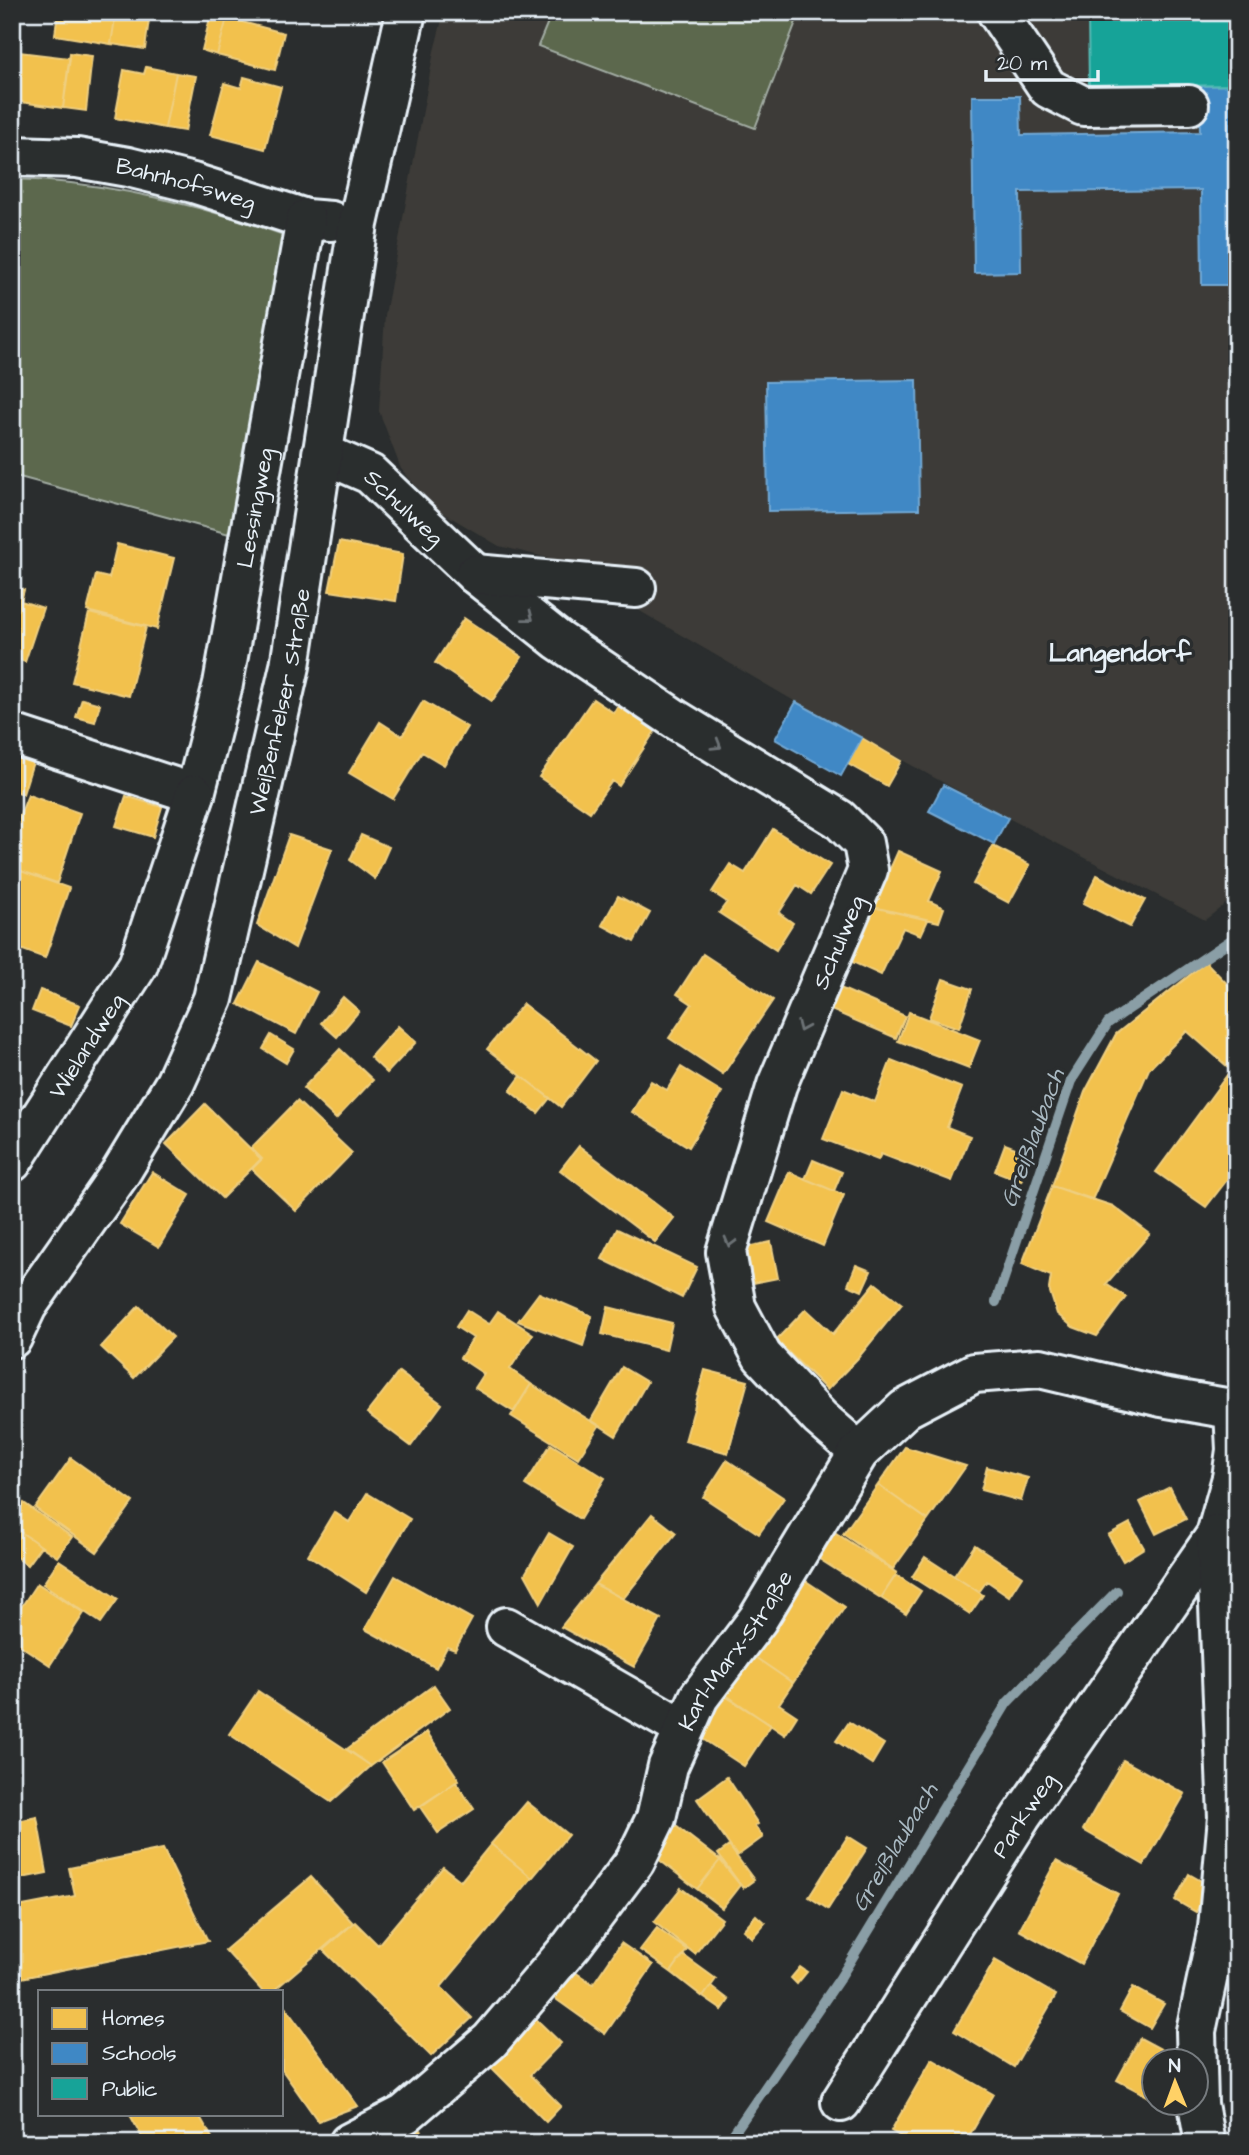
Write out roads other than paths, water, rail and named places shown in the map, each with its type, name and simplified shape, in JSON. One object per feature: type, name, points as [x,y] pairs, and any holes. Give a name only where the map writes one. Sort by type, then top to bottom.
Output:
[{"type":"street","name":"Weißenfelser Straße","points":[[12,1338],[27,1306],[121,1172],[175,1083],[213,999],[290,666],[358,224],[406,12]]},
{"type":"street","points":[[997,12],[1048,88],[1083,106],[1189,105]]},
{"type":"street","name":"Bahnhofsweg","points":[[12,156],[76,158],[128,167],[193,183],[306,219],[358,224]]},
{"type":"street","name":"Lessingweg","points":[[138,965],[195,794],[223,684],[306,219]]},
{"type":"street","name":"Schulweg","points":[[323,453],[370,474],[475,574],[558,640],[675,719],[839,819],[863,843],[868,870],[777,1085],[726,1252],[736,1307],[762,1356],[820,1418],[859,1452]]},
{"type":"street","points":[[475,574],[636,588]]},
{"type":"street","points":[[12,734],[195,794]]},
{"type":"street","name":"Wielandweg","points":[[12,1162],[138,965]]},
{"type":"street","name":"Karl-Marx-Straße","points":[[349,2143],[405,2114],[490,2041],[572,1945],[635,1861],[656,1818],[668,1766],[699,1697],[758,1619],[859,1452],[905,1409],[974,1373],[1040,1368],[1162,1397],[1235,1410]]},
{"type":"street","name":"Parkweg","points":[[1206,2143],[1198,2104],[1196,2031],[1218,1928],[1228,1817],[1216,1535],[1232,1478],[1236,1450],[1235,1410]]},
{"type":"street","name":"Parkweg","points":[[841,2102],[1021,1817],[1216,1535]]},
{"type":"street","points":[[506,1627],[684,1730]]},
{"type":"waterway","name":"Greißlaubach","points":[[996,1302],[1071,1081],[1108,1023],[1237,936]]},
{"type":"waterway","name":"Greißlaubach","points":[[727,2143],[840,1978],[1007,1703],[1117,1591]]},
{"type":"district","name":"Langendorf","points":[[1120,652]]}]
